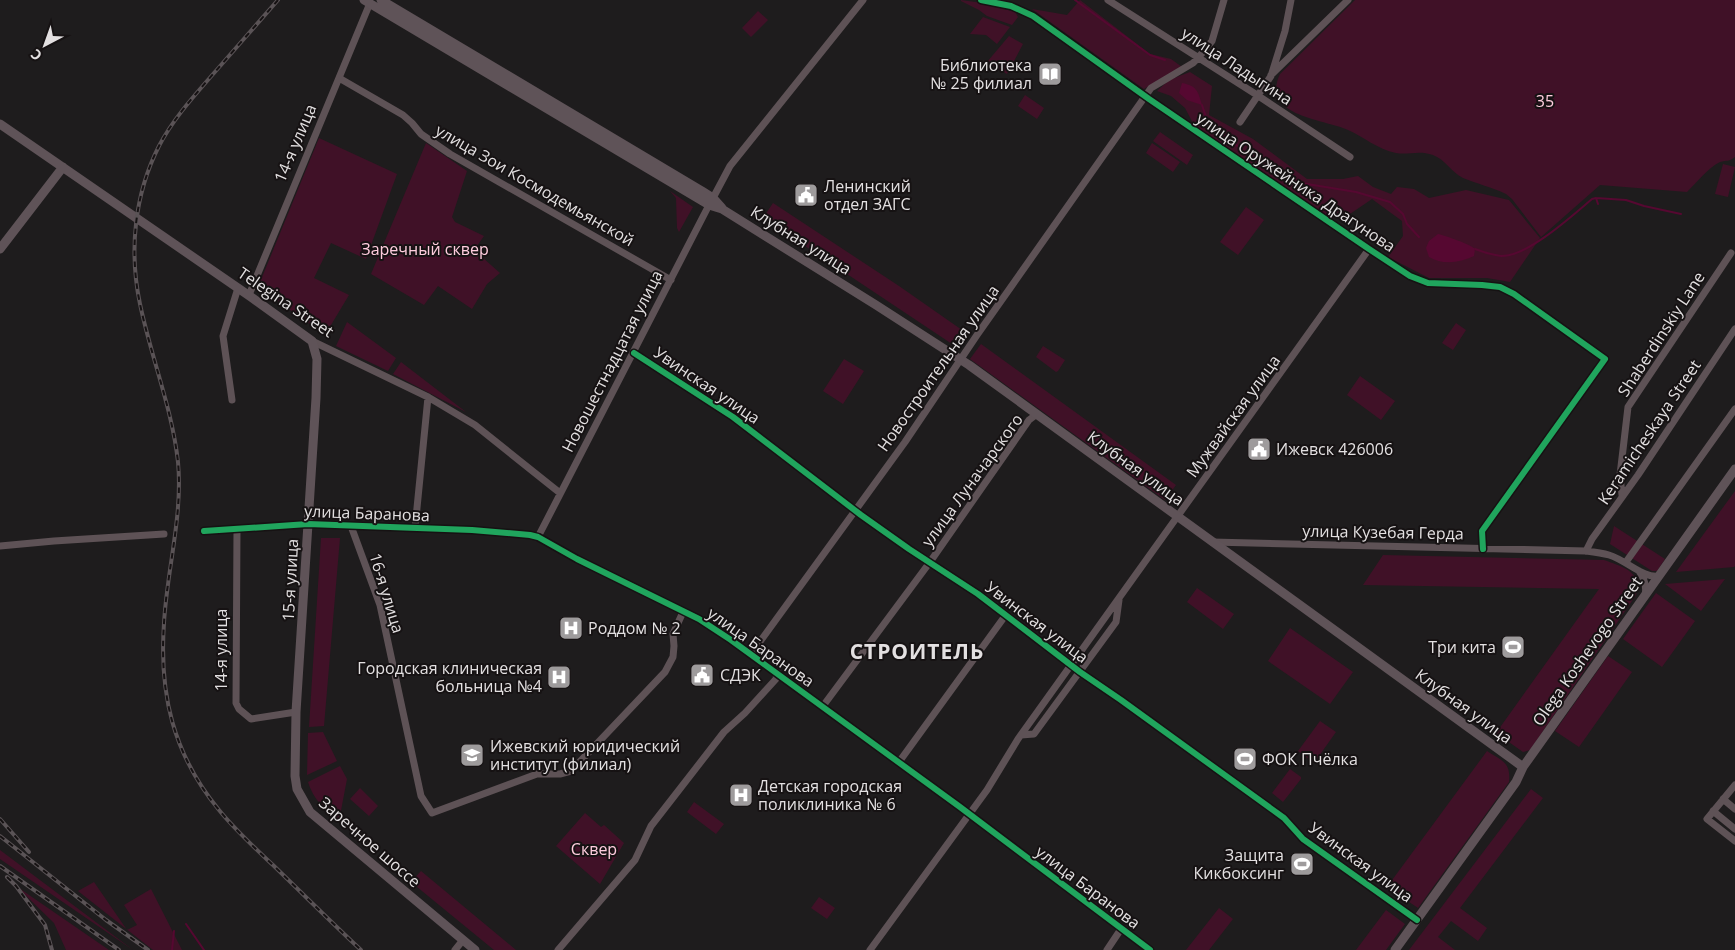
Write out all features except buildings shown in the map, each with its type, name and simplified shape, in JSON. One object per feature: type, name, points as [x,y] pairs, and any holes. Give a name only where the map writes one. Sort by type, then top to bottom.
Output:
[{"type":"main road","name":"Клубная улица","points":[[381,0],[711,202],[960,360],[1523,767]]},
{"type":"main road","name":"Клубная улица","points":[[368,1],[711,202]]},
{"type":"main road","name":"Telegina Street","points":[[0,124],[249,295],[312,341]]},
{"type":"main road","points":[[0,249],[63,167]]},
{"type":"main road","name":"15-я улица","points":[[296,732],[314,434],[317,359],[312,341]]},
{"type":"main road","name":"Olega Koshevogo Street","points":[[1396,950],[1516,782],[1523,767],[1735,468]]},
{"type":"main road","name":"Заречное шоссе","points":[[296,732],[294,762],[297,789],[310,812],[475,950]]},
{"type":"street","points":[[711,202],[730,166],[863,0]]},
{"type":"street","name":"улица Оружейника Драгунова","points":[[981,0],[1011,6],[1033,16],[1146,96],[1410,276],[1428,284],[1482,284],[1500,287],[1520,298],[1605,359],[1482,531],[1483,548]]},
{"type":"street","name":"улица Ладыгина","points":[[1108,0],[1257,94],[1350,157]]},
{"type":"street","name":"Новостроительная улица","points":[[751,654],[856,510],[1151,88],[1193,63],[1212,41],[1224,0]]},
{"type":"street","points":[[1271,76],[1285,31],[1291,0]]},
{"type":"street","points":[[1240,122],[1257,94],[1271,76],[1348,0]]},
{"type":"street","name":"14-я улица","points":[[249,295],[339,78],[368,1]]},
{"type":"street","name":"улица Зои Космодемьянской","points":[[339,78],[403,115],[422,134],[466,164],[671,280]]},
{"type":"street","name":"Новошестнадцатая улица","points":[[538,537],[711,202]]},
{"type":"street","name":"Мужвайская улица","points":[[870,950],[987,790],[1021,735],[1369,249]]},
{"type":"street","name":"Shaberdinskiy Lane","points":[[1622,495],[1620,475],[1628,407],[1731,253]]},
{"type":"street","points":[[232,400],[223,336],[238,288]]},
{"type":"street","name":"Keramicheskaya Street","points":[[1586,551],[1735,329]]},
{"type":"street","name":"Telegina Street","points":[[312,341],[428,397],[475,425],[560,493]]},
{"type":"street","name":"Увинская улица","points":[[634,353],[733,416],[856,510],[978,594],[1080,672],[1284,818],[1303,839],[1417,920]]},
{"type":"street","points":[[415,528],[428,397]]},
{"type":"street","points":[[1626,562],[1735,409]]},
{"type":"street","name":"улица Луначарского","points":[[823,706],[930,562],[1029,420],[1037,414]]},
{"type":"street","name":"улица Баранова","points":[[204,531],[308,524],[521,533],[538,537],[577,560],[683,612],[719,632],[777,672],[899,762],[1150,950]]},
{"type":"street","name":"16-я улица","points":[[351,526],[380,605],[422,796],[432,813],[537,774],[560,774],[571,771],[664,672],[673,657],[672,634],[683,612]]},
{"type":"street","name":"14-я улица","points":[[237,529],[236,703],[239,709],[251,719],[296,712]]},
{"type":"street","points":[[0,546],[164,534]]},
{"type":"street","name":"улица Кузебая Герда","points":[[1212,542],[1586,551],[1608,554],[1626,562],[1648,576],[1659,576]]},
{"type":"street","points":[[1639,570],[1645,582],[1645,596]]},
{"type":"street","name":"Мужвайская улица","points":[[1021,735],[1034,734],[1080,672],[1116,622],[1119,599]]},
{"type":"street","points":[[899,762],[1005,616]]},
{"type":"street","points":[[558,950],[636,860],[650,826],[724,732],[776,680],[777,672]]},
{"type":"street","points":[[1734,788],[1708,818],[1735,841]]},
{"type":"street","points":[[1723,799],[1735,809]]},
{"type":"street","points":[[1714,811],[1735,829]]},
{"type":"street","points":[[1107,950],[1121,929]]},
{"type":"street","points":[[455,950],[463,940]]},
{"type":"green space","points":[[961,0],[989,4],[1015,12],[1018,17],[1012,25],[987,16]]},
{"type":"green space","points":[[1080,0],[1150,54],[1171,59],[1182,67],[1144,89],[1032,9],[1067,15]]},
{"type":"green space","name":"35","points":[[1355,0],[1735,0],[1735,157],[1731,160],[1720,162],[1707,171],[1687,192],[1600,185],[1541,237],[1506,194],[1463,178],[1438,157],[1423,153],[1396,153],[1389,151],[1348,130],[1297,114],[1286,107],[1279,99],[1276,88],[1280,74]]},
{"type":"green space","points":[[758,11],[768,20],[751,37],[742,28]]},
{"type":"green space","points":[[983,17],[1010,27],[997,44],[986,35],[970,34]]},
{"type":"green space","points":[[1009,36],[1023,44],[1007,74],[987,62]]},
{"type":"green space","points":[[1190,72],[1212,86],[1209,115],[1253,139],[1307,179],[1343,179],[1358,176],[1373,187],[1391,194],[1397,187],[1414,189],[1429,198],[1466,190],[1509,200],[1540,238],[1510,282],[1487,278],[1429,278],[1388,257],[1403,236],[1402,221],[1372,199],[1344,218],[1326,217],[1297,199],[1263,173],[1195,127],[1185,108],[1171,96],[1157,91],[1169,80]]},
{"type":"green space","points":[[1025,95],[1044,108],[1037,119],[1018,106]]},
{"type":"green space","points":[[1160,132],[1193,155],[1187,165],[1153,141]]},
{"type":"green space","points":[[319,138],[397,174],[366,259],[331,243],[314,278],[349,295],[325,335],[258,287]]},
{"type":"green space","name":"Заречный сквер","points":[[426,143],[467,171],[452,217],[455,222],[484,236],[474,250],[500,273],[487,284],[472,309],[438,286],[424,305],[371,274]]},
{"type":"green space","points":[[1152,143],[1180,162],[1173,172],[1146,153]]},
{"type":"green space","points":[[1723,164],[1735,167],[1728,197],[1715,194]]},
{"type":"green space","points":[[670,191],[693,207],[679,232],[677,228],[676,198]]},
{"type":"green space","points":[[773,203],[962,330],[952,344],[763,218]]},
{"type":"green space","points":[[1246,207],[1264,220],[1238,255],[1220,242]]},
{"type":"green space","points":[[347,322],[396,358],[388,371],[336,346]]},
{"type":"green space","points":[[1456,323],[1466,330],[1453,350],[1442,343]]},
{"type":"green space","points":[[981,344],[1176,485],[1165,500],[970,359]]},
{"type":"green space","points":[[1043,346],[1065,360],[1058,371],[1056,372],[1036,357]]},
{"type":"green space","points":[[844,359],[864,371],[843,404],[823,391]]},
{"type":"green space","points":[[401,362],[466,412],[393,374]]},
{"type":"green space","points":[[1360,376],[1395,401],[1381,420],[1347,395]]},
{"type":"green space","points":[[1735,491],[1735,566],[1676,572]]},
{"type":"green space","points":[[1614,526],[1665,559],[1657,571],[1652,571],[1610,544]]},
{"type":"green space","points":[[321,538],[340,538],[324,726],[309,727]]},
{"type":"green space","points":[[1383,555],[1604,560],[1624,568],[1634,575],[1637,587],[1636,595],[1530,750],[1523,752],[1496,733],[1599,589],[1363,585]]},
{"type":"green space","points":[[1725,579],[1701,611],[1665,584]]},
{"type":"green space","points":[[1197,588],[1234,614],[1223,629],[1187,602]]},
{"type":"green space","points":[[1656,593],[1695,621],[1662,667],[1623,639]]},
{"type":"green space","points":[[1290,628],[1353,672],[1330,704],[1268,661]]},
{"type":"green space","points":[[1608,656],[1632,672],[1579,747],[1555,731]]},
{"type":"green space","points":[[1320,721],[1336,732],[1314,763],[1298,751]]},
{"type":"green space","points":[[323,732],[337,761],[307,775],[308,733]]},
{"type":"green space","points":[[1487,751],[1507,766],[1509,782],[1418,908],[1387,887]]},
{"type":"green space","points":[[340,766],[347,779],[339,821],[320,804],[308,782]]},
{"type":"green space","points":[[1290,769],[1301,779],[1283,802],[1272,793]]},
{"type":"green space","points":[[360,788],[378,806],[369,816],[350,799]]},
{"type":"green space","points":[[1531,789],[1543,798],[1460,908],[1487,928],[1478,941],[1451,921],[1438,937],[1455,950],[1409,950]]},
{"type":"green space","points":[[694,802],[724,824],[716,834],[687,812]]},
{"type":"green space","name":"Сквер","points":[[585,813],[601,827],[604,825],[624,843],[600,884],[556,846]]},
{"type":"green space","points":[[0,850],[133,950],[0,859]]},
{"type":"green space","points":[[421,871],[516,950],[494,950],[411,882]]},
{"type":"green space","points":[[94,882],[126,929],[78,891]]},
{"type":"green space","points":[[16,886],[109,950],[66,950],[54,923]]},
{"type":"green space","points":[[151,889],[182,950],[153,950],[127,930],[137,925],[124,905]]},
{"type":"green space","points":[[819,897],[835,908],[827,919],[811,908]]},
{"type":"green space","points":[[1219,908],[1233,919],[1209,950],[1186,950]]},
{"type":"green space","points":[[1386,910],[1405,924],[1386,950],[1356,950]]},
{"type":"shaded area","points":[[1182,83],[1196,90],[1202,105],[1187,100],[1179,93]]},
{"type":"shaded area","points":[[1438,234],[1473,247],[1475,249],[1474,256],[1451,262],[1434,260],[1429,257],[1426,248],[1429,241]]},
{"type":"waterway","points":[[1075,0],[1150,55],[1165,60]]},
{"type":"waterway","points":[[1202,105],[1207,120],[1241,149],[1271,169],[1301,183],[1356,192],[1390,202],[1403,214],[1407,224],[1419,237]]},
{"type":"waterway","points":[[1596,198],[1598,204]]},
{"type":"waterway","points":[[1475,249],[1501,256],[1512,255],[1536,243],[1592,199],[1596,198],[1626,200],[1681,214]]},
{"type":"waterway","points":[[186,924],[204,950]]},
{"type":"waterway","points":[[172,950],[174,931]]},
{"type":"railway","points":[[278,0],[199,90],[171,126],[159,146],[151,165],[139,204],[136,224],[135,264],[140,304],[171,422],[178,462],[177,522],[164,623],[164,674],[172,722],[190,767],[203,789],[239,833],[361,950]]},
{"type":"railway","points":[[0,819],[29,852]]},
{"type":"railway","points":[[0,836],[106,920],[148,950]]},
{"type":"railway","points":[[0,866],[119,950]]},
{"type":"railway","points":[[7,877],[45,925],[52,950]]},
{"type":"cycle path","points":[[981,0],[1011,6],[1033,16],[1149,99],[1410,276],[1428,283],[1500,287],[1514,294],[1605,359],[1482,531],[1483,549]]},
{"type":"cycle path","points":[[634,353],[733,417],[861,515],[978,594],[1080,672],[1284,818],[1303,839],[1417,920]]},
{"type":"cycle path","points":[[204,531],[308,524],[472,530],[538,537],[577,559],[699,619],[731,640],[960,807],[1150,950]]},
{"type":"place","name":"Библиотека № 25 филиал","points":[[1050,74]]},
{"type":"place","name":"Ленинский отдел ЗАГС","points":[[806,195]]},
{"type":"place","name":"Ижевск 426006","points":[[1259,449]]},
{"type":"place","name":"Роддом № 2","points":[[571,628]]},
{"type":"place","name":"Три кита","points":[[1513,647]]},
{"type":"place","name":"СДЭК","points":[[702,675]]},
{"type":"place","name":"Городская клиническая больница №4","points":[[559,677]]},
{"type":"place","name":"Ижевский юридический институт (филиал)","points":[[472,755]]},
{"type":"place","name":"ФОК Пчёлка","points":[[1245,759]]},
{"type":"place","name":"Детская городская поликлиника № 6","points":[[741,795]]},
{"type":"place","name":"Защита Кикбоксинг","points":[[1302,864]]},
{"type":"district","name":"СТРОИТЕЛЬ","points":[[917,651]]}]
